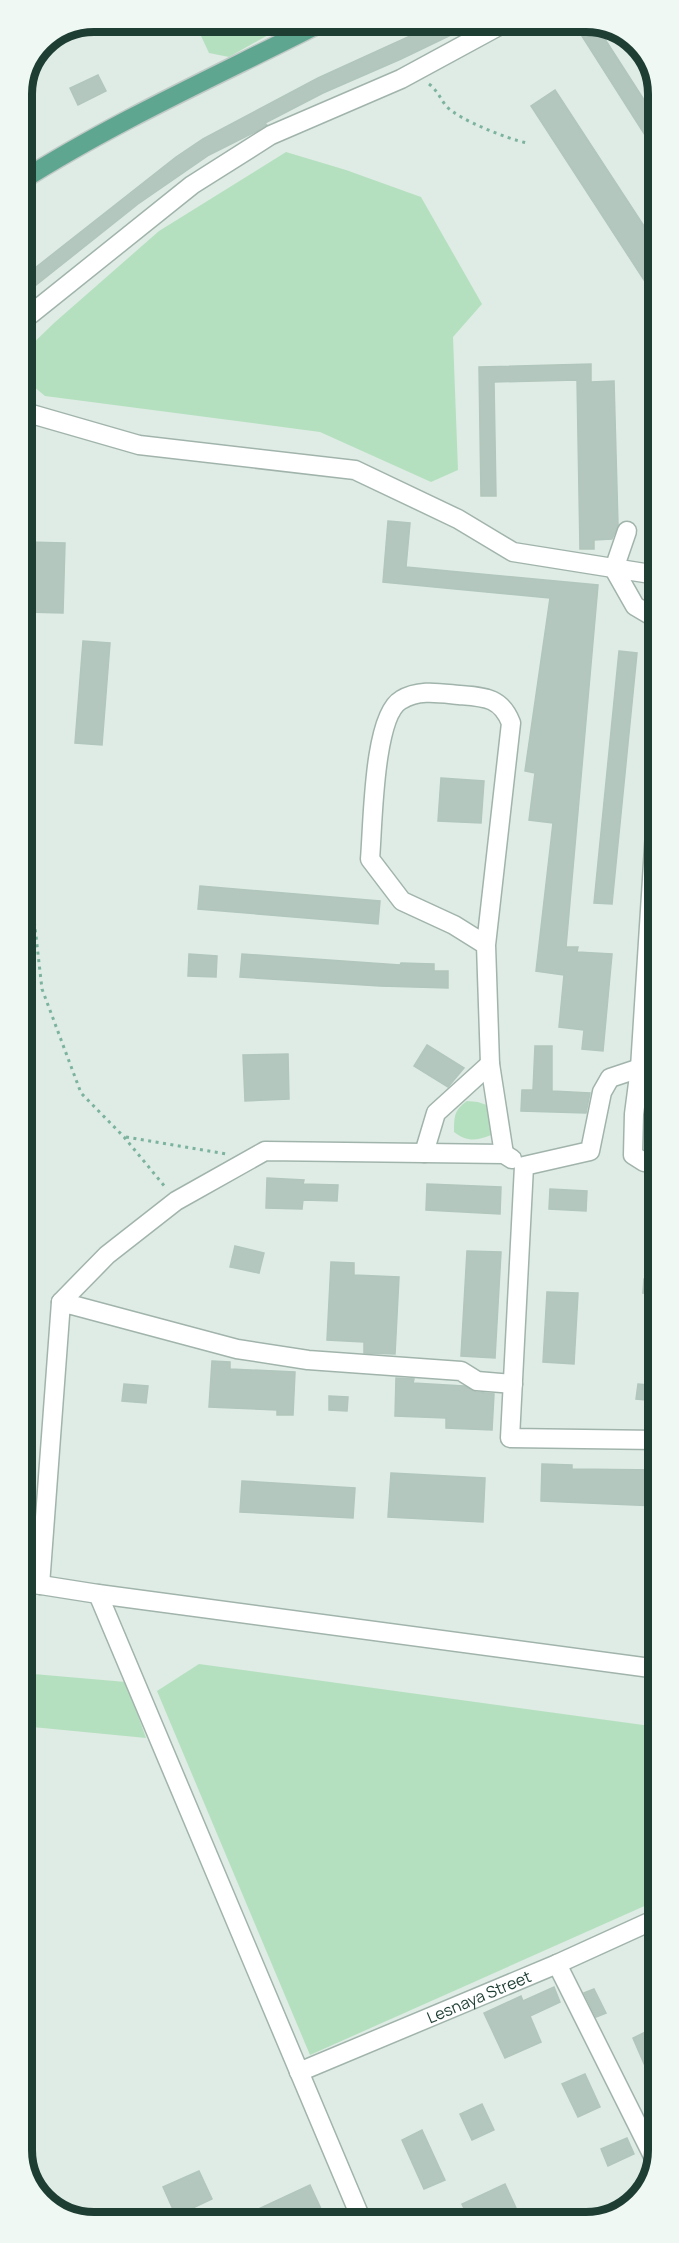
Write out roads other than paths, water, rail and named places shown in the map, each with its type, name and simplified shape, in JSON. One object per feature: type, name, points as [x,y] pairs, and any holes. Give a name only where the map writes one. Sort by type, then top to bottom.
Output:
[{"type":"main road","points":[[32,174],[140,115],[303,32]]},
{"type":"street","points":[[32,313],[192,185],[271,135],[414,73],[488,32]]},
{"type":"street","points":[[32,414],[139,445],[355,470],[458,519],[513,552],[648,574]]},
{"type":"street","points":[[627,531],[614,569],[636,606],[648,613]]},
{"type":"street","points":[[486,945],[454,925],[402,901],[370,859],[380,740],[389,711],[399,701],[411,695],[426,691],[484,697],[496,702],[507,712],[512,723],[486,945],[490,1064],[504,1154]]},
{"type":"street","points":[[648,942],[640,1068],[634,1114],[633,1155],[648,1162]]},
{"type":"street","points":[[424,1153],[436,1113],[490,1064]]},
{"type":"street","points":[[32,1575],[61,1302],[107,1255],[176,1201],[265,1151],[504,1154],[524,1166],[590,1151],[602,1092],[609,1078],[640,1068]]},
{"type":"street","points":[[524,1166],[510,1438],[648,1440]]},
{"type":"street","points":[[61,1302],[237,1349],[308,1360],[461,1371],[477,1381],[513,1384]]},
{"type":"street","points":[[32,1584],[648,1668]]},
{"type":"street","points":[[98,1594],[358,2212]]},
{"type":"street","name":"Lesnaya Street","points":[[299,2072],[557,1964],[648,1923]]},
{"type":"street","points":[[557,1964],[648,2146]]}]
